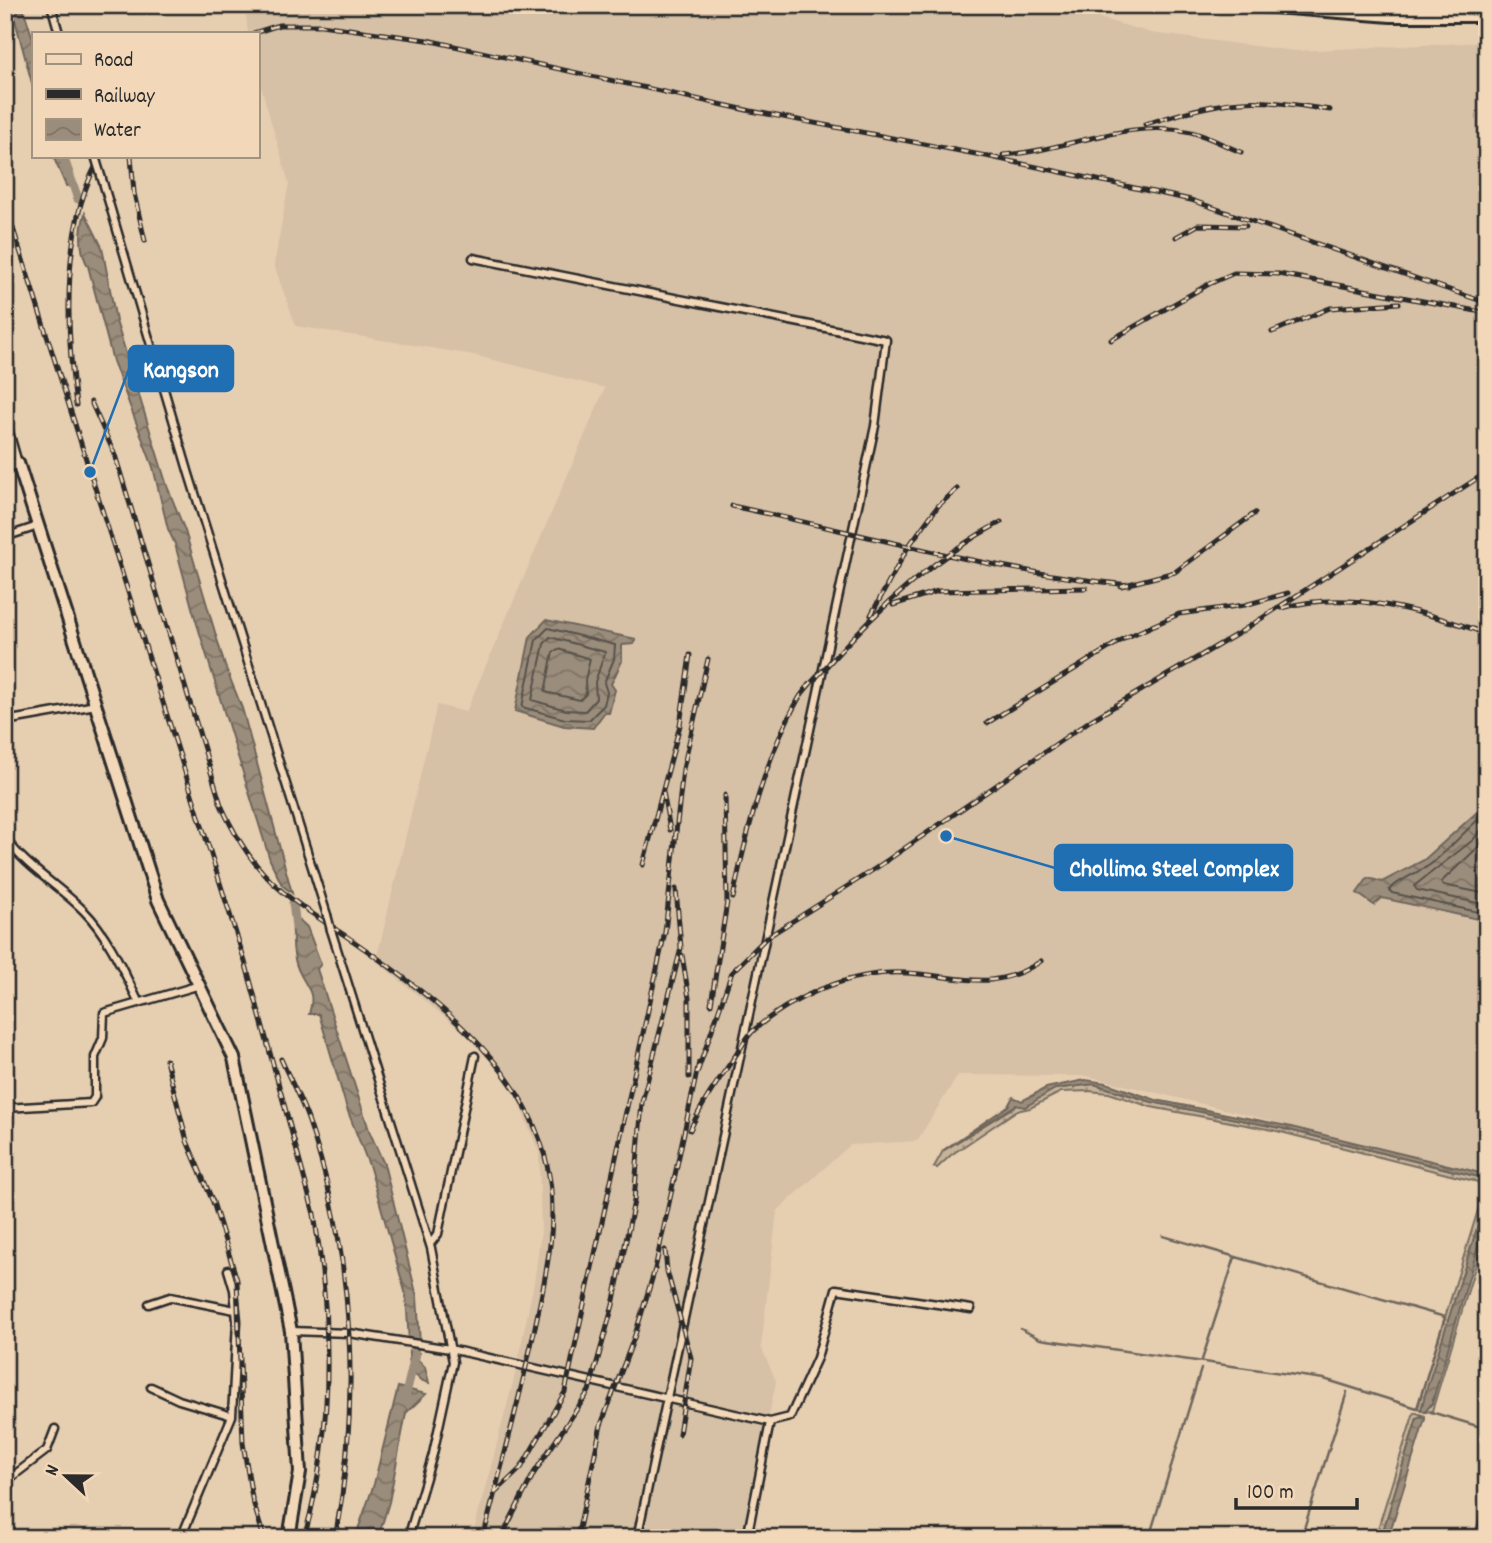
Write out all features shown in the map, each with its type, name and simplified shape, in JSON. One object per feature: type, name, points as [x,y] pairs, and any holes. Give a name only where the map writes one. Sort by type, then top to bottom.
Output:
[{"type":"highway","points":[[1262,5],[1391,15],[1487,15]]},
{"type":"main road","points":[[5,467],[18,463],[158,900],[234,1058],[291,1331],[300,1472],[289,1538]]},
{"type":"street","points":[[51,5],[59,32]]},
{"type":"street","points":[[96,158],[189,474],[430,1244],[453,1362],[433,1454],[408,1538]]},
{"type":"street","points":[[473,258],[886,340],[875,426],[637,1538]]},
{"type":"street","points":[[5,418],[18,463]]},
{"type":"street","points":[[5,537],[38,526]]},
{"type":"street","points":[[5,721],[96,705]]},
{"type":"street","points":[[5,838],[25,863],[73,901],[98,928],[139,1003]]},
{"type":"street","points":[[5,1108],[91,1102],[95,1097],[95,1058],[103,1038],[104,1013],[200,985]]},
{"type":"street","points":[[430,1244],[438,1234],[475,1056]]},
{"type":"street","points":[[181,1538],[232,1416],[235,1310],[234,1290],[228,1270]]},
{"type":"street","points":[[291,1331],[349,1333],[432,1345],[770,1422],[790,1416],[817,1358],[836,1289],[971,1309]]},
{"type":"street","points":[[149,1304],[170,1297],[235,1310]]},
{"type":"street","points":[[151,1387],[179,1400],[232,1416]]},
{"type":"street","points":[[747,1538],[770,1422]]},
{"type":"street","points":[[5,1482],[47,1450],[55,1429]]},
{"type":"shaded area","points":[[245,5],[1055,5],[1151,33],[1295,51],[1487,42],[1487,1173],[1087,1076],[958,1075],[917,1141],[850,1145],[777,1211],[761,1347],[776,1381],[744,1538],[472,1538],[514,1379],[534,1283],[541,1232],[539,1152],[515,1095],[494,1064],[473,1040],[376,961],[437,705],[466,712],[605,388],[474,355],[296,326],[274,265],[289,183],[259,80],[259,32],[248,32]]},
{"type":"shaded area","points":[[1094,1084],[1152,1102],[1285,1129],[1487,1179],[1487,1196],[1421,1410],[1418,1408],[1424,1386],[1486,1184],[1273,1130],[1151,1107],[1109,1093],[1089,1091],[1061,1092],[1030,1108],[1016,1111],[951,1155],[937,1168],[934,1167],[943,1151],[1017,1105],[1055,1089]]},
{"type":"shaded area","points":[[1487,1216],[1487,1227],[1432,1411],[1425,1412]]},
{"type":"shaded area","points":[[1414,1412],[1425,1416],[1425,1419],[1417,1418],[1381,1538],[1375,1538]]},
{"type":"water","points":[[11,5],[22,5],[32,36],[32,83]]},
{"type":"water","points":[[54,158],[64,158],[73,185],[66,186]]},
{"type":"water","points":[[85,213],[102,247],[116,321],[167,486],[185,531],[225,666],[242,708],[292,893],[282,885],[270,860],[175,544],[168,529],[153,467],[113,361],[83,253],[81,233]]},
{"type":"water","points":[[546,620],[636,639],[634,644],[622,645],[622,661],[611,684],[615,690],[609,713],[604,713],[593,728],[564,726],[515,711],[530,637]]},
{"type":"water","points":[[1487,803],[1487,921],[1382,898],[1374,905],[1357,893],[1368,878],[1382,882],[1424,860]]},
{"type":"water","points":[[293,914],[307,927],[321,964],[317,969],[370,1133],[384,1164],[417,1297],[420,1344],[409,1343],[406,1295],[370,1168],[347,1109],[319,1014],[309,1014],[311,995],[294,956]]},
{"type":"water","points":[[1085,1080],[1106,1083],[1156,1100],[1287,1126],[1469,1170],[1487,1175],[1487,1179],[1285,1129],[1152,1102],[1094,1084],[1055,1089],[1025,1107],[1016,1105],[942,1151],[1008,1106],[1013,1097],[1022,1101],[1046,1088]]},
{"type":"water","points":[[1487,1196],[1487,1216],[1432,1403],[1425,1412],[1421,1410],[1426,1391]]},
{"type":"water","points":[[409,1351],[419,1353],[418,1360],[425,1367],[429,1383],[419,1379],[413,1372]]},
{"type":"water","points":[[398,1387],[426,1394],[406,1413],[389,1502],[378,1538],[355,1538],[374,1484]]},
{"type":"water","points":[[1421,1416],[1425,1419],[1388,1538],[1381,1538],[1417,1418]]},
{"type":"waterway","points":[[64,158],[78,199]]},
{"type":"waterway","points":[[293,903],[296,927]]},
{"type":"waterway","points":[[1021,1329],[1040,1339],[1324,1379],[1417,1408],[1445,1317],[1163,1236]]},
{"type":"waterway","points":[[1202,1360],[1235,1257]]},
{"type":"waterway","points":[[405,1398],[415,1356],[413,1336]]},
{"type":"waterway","points":[[1149,1538],[1201,1369]]},
{"type":"waterway","points":[[1301,1538],[1347,1392]]},
{"type":"waterway","points":[[1431,1412],[1487,1429]]},
{"type":"waterway","points":[[1474,1538],[1487,1495]]},
{"type":"railway","points":[[257,32],[279,25],[321,25],[427,40],[751,111],[986,156],[1191,200],[1487,303]]},
{"type":"railway","points":[[1145,124],[1205,107],[1242,102],[1330,110]]},
{"type":"railway","points":[[1003,155],[1143,129],[1191,132],[1241,152]]},
{"type":"railway","points":[[76,405],[69,311],[73,244],[88,183],[100,158]]},
{"type":"railway","points":[[131,158],[134,193],[145,241]]},
{"type":"railway","points":[[5,203],[246,965],[314,1214],[324,1295],[327,1377],[321,1458],[304,1538]]},
{"type":"railway","points":[[1176,237],[1198,225],[1246,226]]},
{"type":"railway","points":[[1111,340],[1209,284],[1234,273],[1279,274],[1487,313]]},
{"type":"railway","points":[[1272,332],[1330,308],[1399,303]]},
{"type":"railway","points":[[91,402],[115,455],[221,805],[236,835],[252,859],[286,895],[403,977],[481,1046],[522,1101],[537,1132],[551,1186],[550,1249],[528,1358],[483,1538]]},
{"type":"railway","points":[[697,1073],[732,972],[766,938],[876,868],[1091,720],[1239,633],[1487,472]]},
{"type":"railway","points":[[871,615],[908,547],[938,506],[957,489]]},
{"type":"railway","points":[[732,506],[979,562],[1129,585]]},
{"type":"railway","points":[[1121,586],[1175,572],[1255,513]]},
{"type":"railway","points":[[733,898],[766,771],[786,722],[801,696],[885,606],[952,552],[1001,522]]},
{"type":"railway","points":[[893,605],[938,591],[1086,588]]},
{"type":"railway","points":[[987,723],[1125,638],[1179,614],[1245,605],[1288,593]]},
{"type":"railway","points":[[1282,608],[1333,601],[1386,605],[1487,634]]},
{"type":"railway","points":[[643,865],[680,725],[690,655]]},
{"type":"railway","points":[[495,1493],[521,1468],[565,1392],[665,932],[683,769],[708,659]]},
{"type":"railway","points":[[663,792],[670,830]]},
{"type":"railway","points":[[711,1004],[727,902],[725,795]]},
{"type":"railway","points":[[501,1538],[534,1473],[589,1391],[613,1305],[634,1201],[642,1102],[681,948],[676,889]]},
{"type":"railway","points":[[682,955],[689,998],[689,1077]]},
{"type":"railway","points":[[690,1130],[706,1099],[749,1035],[783,1008],[800,999],[836,984],[872,975],[911,973],[985,980],[1021,972],[1041,961]]},
{"type":"railway","points":[[281,1059],[306,1114],[324,1172],[344,1276],[350,1381],[348,1434],[335,1538]]},
{"type":"railway","points":[[166,1060],[187,1141],[213,1202],[237,1280],[243,1443],[252,1498],[264,1538]]},
{"type":"railway","points":[[577,1538],[601,1425],[635,1335],[655,1269],[699,1062]]},
{"type":"railway","points":[[665,1250],[667,1271],[691,1358],[679,1434]]},
{"type":"place","name":"Kangson","points":[[90,472]]},
{"type":"place","name":"Chollima Steel Complex","points":[[946,836]]}]
